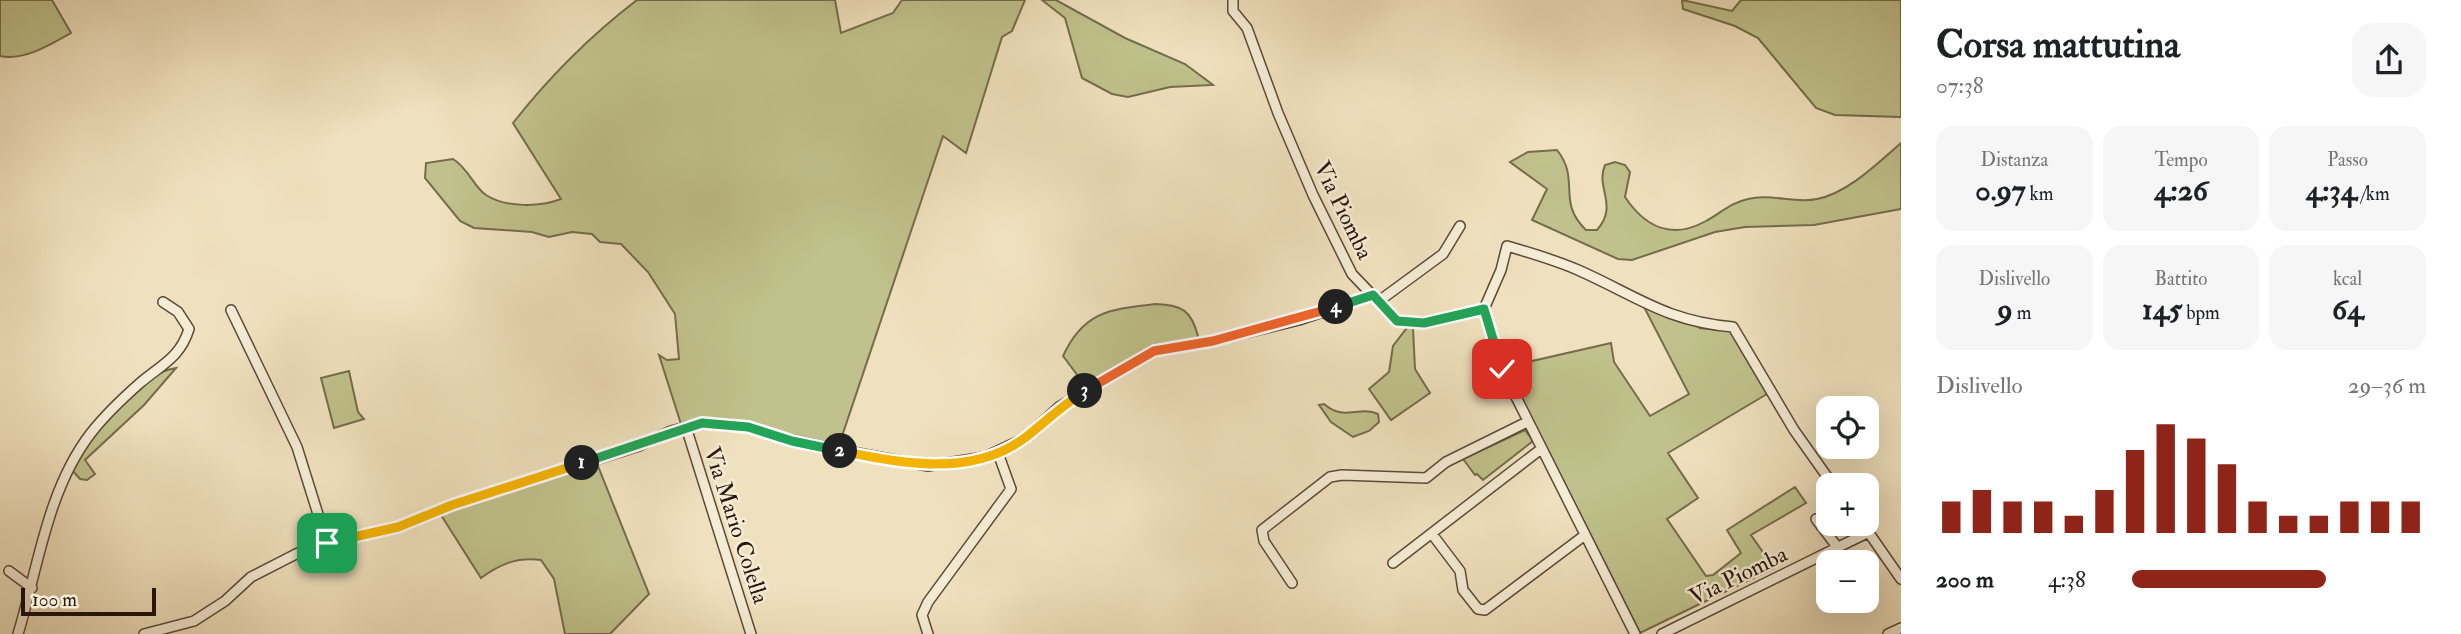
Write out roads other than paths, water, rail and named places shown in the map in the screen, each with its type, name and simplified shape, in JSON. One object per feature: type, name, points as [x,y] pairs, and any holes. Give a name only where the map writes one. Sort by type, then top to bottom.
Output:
[{"type":"street","name":"Via Piomba","points":[[1233,0],[1233,11],[1247,28],[1255,44],[1278,113],[1313,195],[1352,274],[1397,321],[1424,323],[1484,309]]},
{"type":"street","points":[[144,634],[194,621],[225,601],[251,577],[272,565],[327,543],[398,527],[452,505],[639,446],[702,423],[748,427],[792,441],[928,466],[998,453],[1025,438],[1059,407],[1154,351],[1213,341],[1376,298],[1443,254],[1460,226]]},
{"type":"street","points":[[1635,634],[1502,369],[1484,309],[1501,270],[1507,246],[1580,271],[1657,311],[1704,325],[1733,327],[1794,429],[1825,473]]},
{"type":"street","points":[[18,634],[58,491],[90,434],[140,383],[172,361],[185,343],[189,330],[178,312],[163,302]]},
{"type":"street","points":[[231,310],[297,447],[327,543]]},
{"type":"street","points":[[1292,583],[1264,541],[1262,530],[1322,483],[1342,475],[1426,478],[1446,462],[1527,422]]},
{"type":"street","name":"Via Mario Colella","points":[[686,427],[751,634]]},
{"type":"street","points":[[1393,563],[1541,449]]},
{"type":"street","points":[[928,634],[922,615],[928,602],[1011,489],[998,453]]},
{"type":"street","points":[[1432,534],[1460,571],[1463,590],[1478,609],[1485,610],[1585,535]]},
{"type":"street","points":[[1829,536],[1838,548]]},
{"type":"street","name":"Via Piomba","points":[[1662,634],[1861,536]]},
{"type":"street","points":[[1872,536],[1901,579]]},
{"type":"street","points":[[9,571],[32,588]]}]
